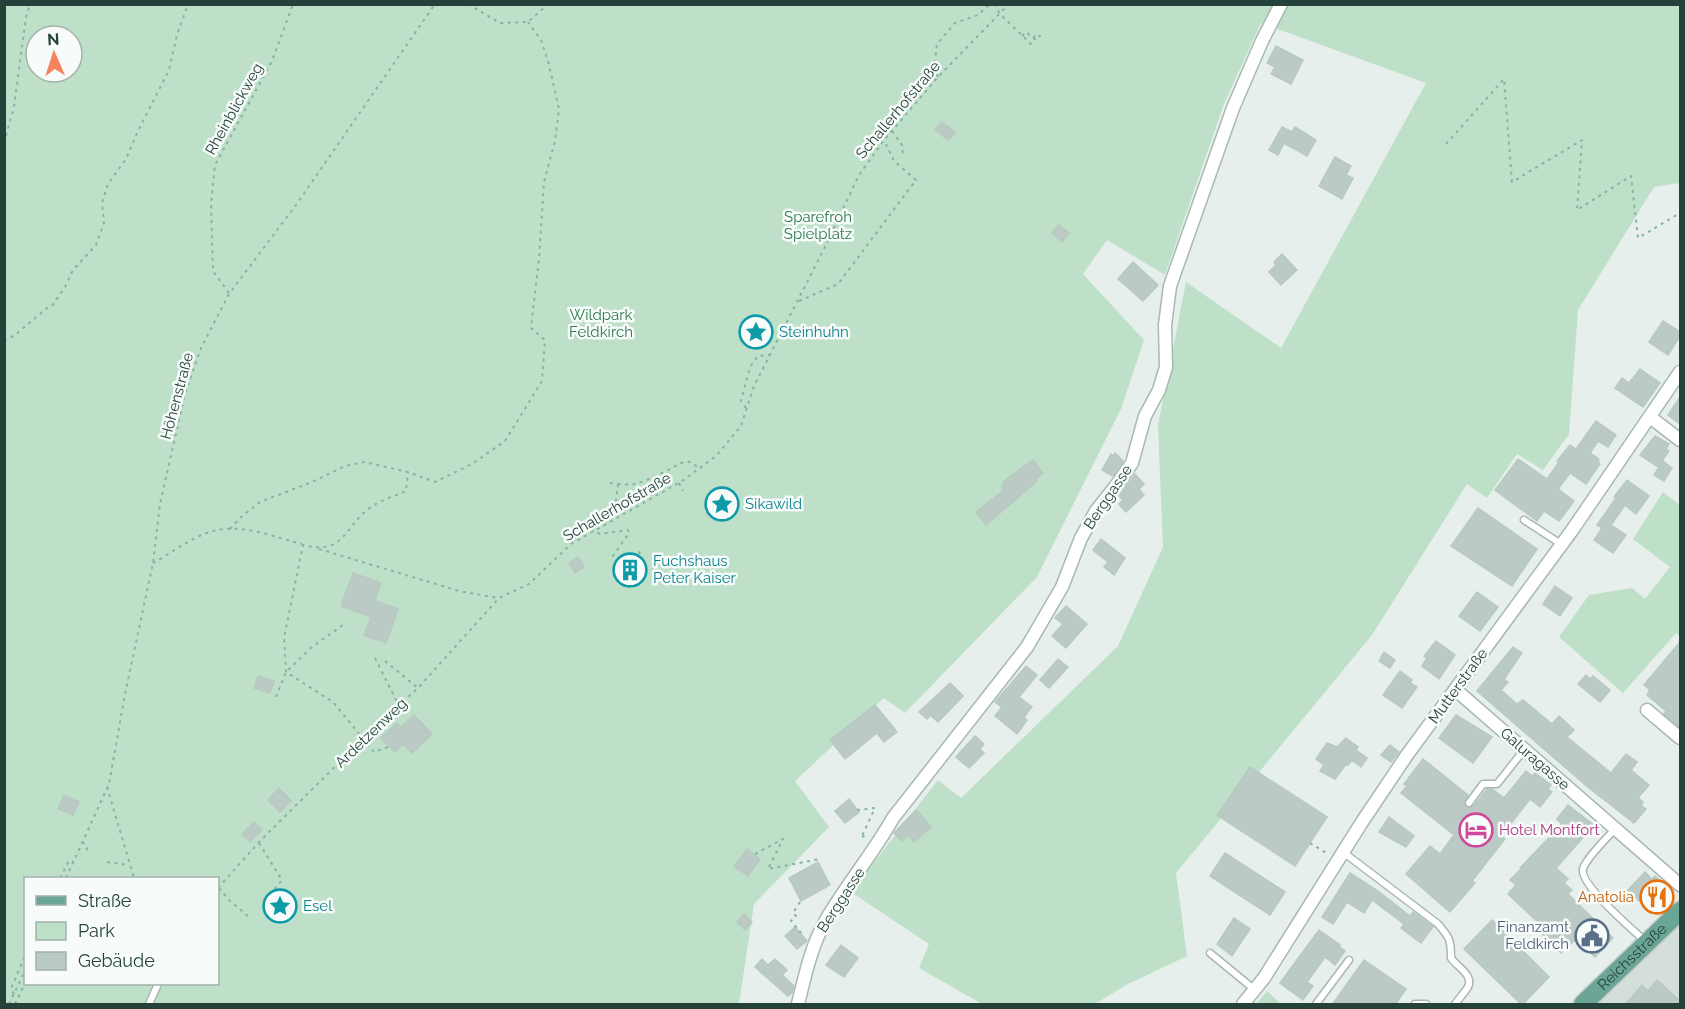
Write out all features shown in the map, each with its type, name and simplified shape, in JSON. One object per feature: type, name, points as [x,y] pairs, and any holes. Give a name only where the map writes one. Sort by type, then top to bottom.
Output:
[{"type":"main road","name":"Reichsstraße","points":[[1583,1005],[1680,911]]},
{"type":"street","name":"Berggasse","points":[[798,1005],[815,942],[833,908],[883,838],[892,818],[1027,647],[1062,586],[1081,538],[1095,511],[1132,463],[1145,416],[1160,390],[1166,367],[1165,326],[1170,286],[1233,108],[1281,4]]},
{"type":"street","name":"Mutterstraße","points":[[1243,1005],[1255,990],[1407,755],[1562,544],[1680,372]]},
{"type":"street","points":[[1650,417],[1680,440]]},
{"type":"street","name":"Galuragasse","points":[[1456,690],[1680,885]]},
{"type":"street","points":[[1647,710],[1680,738]]},
{"type":"lane","points":[[1524,520],[1562,544]]},
{"type":"lane","points":[[1469,803],[1483,784],[1497,784],[1524,750]]},
{"type":"lane","points":[[1615,828],[1587,862],[1583,870],[1584,878],[1595,892],[1647,943]]},
{"type":"lane","points":[[1340,857],[1438,924],[1449,937],[1452,943],[1451,958],[1469,980],[1468,987],[1455,1005]]},
{"type":"lane","points":[[1210,953],[1255,990]]},
{"type":"lane","points":[[1316,1005],[1350,960]]},
{"type":"lane","points":[[149,1005],[158,985]]},
{"type":"lane","points":[[1415,1005],[1426,1005]]},
{"type":"path","points":[[4,143],[14,107],[26,17],[30,4]]},
{"type":"path","points":[[4,341],[52,306],[73,270],[96,245],[104,223],[102,203],[108,184],[126,159],[169,70],[177,35],[188,4]]},
{"type":"path","name":"Rheinblickweg","points":[[229,294],[213,271],[211,204],[216,165],[272,61],[293,4]]},
{"type":"path","name":"Höhenstraße","points":[[107,787],[153,563],[160,504],[185,394],[201,348],[229,294],[296,205],[435,4]]},
{"type":"path","points":[[468,4],[500,23],[528,22],[548,4]]},
{"type":"path","points":[[938,77],[934,68],[937,44],[955,23],[978,15],[992,4],[1034,46]]},
{"type":"path","name":"Schallerhofstraße","points":[[529,584],[571,544],[679,483],[699,469],[716,456],[741,426],[754,386],[798,302],[859,175],[884,140],[938,77],[1009,4]]},
{"type":"path","points":[[230,529],[260,502],[312,482],[345,466],[364,462],[408,472],[435,482],[480,458],[505,441],[542,381],[545,340],[531,328],[544,182],[555,141],[559,109],[541,40],[528,22]]},
{"type":"path","points":[[1022,36],[1026,32],[1033,38]]},
{"type":"path","points":[[1446,144],[1504,80],[1512,182],[1582,141],[1577,210],[1631,176],[1638,238],[1680,213]]},
{"type":"path","points":[[892,131],[900,142],[903,154]]},
{"type":"path","points":[[798,302],[838,284],[916,180],[894,160],[884,140]]},
{"type":"path","points":[[746,408],[741,400],[750,367],[758,356],[770,355]]},
{"type":"path","points":[[610,483],[635,484],[672,468],[680,462],[687,461],[695,464],[699,469]]},
{"type":"path","points":[[319,549],[337,543],[371,507],[406,491],[408,472]]},
{"type":"path","points":[[679,483],[683,491]]},
{"type":"path","points":[[618,484],[616,501],[594,525],[593,530],[600,534],[628,530],[629,533],[613,556],[618,561],[626,561],[639,552],[645,564]]},
{"type":"path","points":[[153,563],[210,532],[230,529],[270,534],[459,591],[499,598]]},
{"type":"path","points":[[286,672],[284,638],[303,545]]},
{"type":"path","points":[[626,561],[627,566]]},
{"type":"path","name":"Ardetzenweg","points":[[219,886],[259,842],[418,688],[499,598],[529,584]]},
{"type":"path","points":[[276,697],[286,672],[312,647],[343,625]]},
{"type":"path","points":[[375,658],[399,706]]},
{"type":"path","points":[[385,661],[418,688]]},
{"type":"path","points":[[286,672],[333,702],[374,752],[388,747]]},
{"type":"path","points":[[67,877],[107,787]]},
{"type":"path","points":[[107,787],[133,877]]},
{"type":"path","points":[[857,810],[875,808],[861,838],[869,832]]},
{"type":"path","points":[[755,854],[783,839],[768,869],[820,859]]},
{"type":"path","points":[[82,842],[86,845],[88,852]]},
{"type":"path","points":[[259,842],[282,880],[270,895]]},
{"type":"path","points":[[1310,843],[1340,857]]},
{"type":"path","points":[[61,877],[69,861],[74,862]]},
{"type":"path","points":[[107,862],[129,865]]},
{"type":"path","points":[[219,888],[249,917]]},
{"type":"path","points":[[800,902],[793,913],[796,916],[790,921],[801,933]]},
{"type":"path","points":[[14,994],[11,988],[24,958]]},
{"type":"path","points":[[9,1005],[24,973]]},
{"type":"path","points":[[15,1005],[24,985]]},
{"type":"shaded area","points":[[1680,897],[1680,1004],[1575,1004]]},
{"type":"green space","points":[[5,5],[1680,5],[1680,183],[1654,187],[1578,310],[1569,434],[1543,470],[1517,454],[1487,498],[1467,484],[1372,635],[1176,873],[1187,956],[1126,985],[1095,1004],[982,1004],[919,968],[929,944],[851,892],[938,780],[961,798],[1118,646],[1163,547],[1158,425],[1186,282],[1281,348],[1426,83],[1261,23],[1224,104],[1165,275],[1107,240],[1083,274],[1144,340],[1121,409],[1037,577],[905,713],[884,698],[795,781],[829,827],[754,904],[739,1004],[5,1004]]},
{"type":"green space","points":[[1663,492],[1680,505],[1680,636],[1676,633],[1623,693],[1559,637],[1589,595],[1632,588],[1645,599],[1670,567],[1633,539]]},
{"type":"green space","points":[[1267,991],[1281,1004],[1256,1004]]},
{"type":"building","points":[[1276,46],[1303,60],[1291,84],[1271,74],[1275,67],[1267,63]]},
{"type":"building","points":[[942,122],[955,132],[948,140],[935,130]]},
{"type":"building","points":[[1282,127],[1292,132],[1295,127],[1316,140],[1307,156],[1284,143],[1278,155],[1269,150]]},
{"type":"building","points":[[1335,157],[1351,166],[1346,175],[1353,178],[1342,199],[1319,186]]},
{"type":"building","points":[[1059,225],[1069,233],[1062,242],[1052,233]]},
{"type":"building","points":[[1282,254],[1297,270],[1281,285],[1269,272],[1276,265],[1274,262]]},
{"type":"building","points":[[1133,262],[1158,285],[1143,301],[1118,279]]},
{"type":"building","points":[[1663,321],[1680,332],[1680,336],[1668,355],[1649,342]]},
{"type":"building","points":[[1640,369],[1660,383],[1643,407],[1615,388],[1622,378],[1629,383]]},
{"type":"building","points":[[1680,397],[1680,424],[1668,415]]},
{"type":"building","points":[[1596,421],[1616,435],[1608,447],[1598,441],[1590,453],[1599,459],[1600,464],[1586,484],[1570,473],[1558,489],[1574,501],[1559,521],[1544,511],[1537,521],[1495,490],[1518,459],[1547,479],[1559,462],[1557,461],[1570,445],[1576,449]]},
{"type":"building","points":[[1655,436],[1669,444],[1666,449],[1669,451],[1658,467],[1640,455]]},
{"type":"building","points":[[1115,453],[1123,461],[1113,476],[1102,470],[1111,454],[1114,456]]},
{"type":"building","points":[[1033,460],[1043,473],[1035,479],[1037,481],[986,525],[976,512],[1004,490],[1003,482]]},
{"type":"building","points":[[1663,461],[1672,468],[1664,481],[1654,475]]},
{"type":"building","points":[[1135,474],[1144,484],[1139,489],[1144,495],[1126,512],[1119,504],[1123,500],[1119,496]]},
{"type":"building","points":[[1627,480],[1649,496],[1636,514],[1625,505],[1611,525],[1626,535],[1613,553],[1594,540],[1602,528],[1597,525]]},
{"type":"building","points":[[1478,508],[1537,549],[1512,586],[1451,546]]},
{"type":"building","points":[[1101,539],[1125,558],[1114,575],[1104,567],[1108,562],[1093,550]]},
{"type":"building","points":[[578,557],[584,567],[575,573],[569,563]]},
{"type":"building","name":"Fuchshaus Peter Kaiser","points":[[633,562],[639,571],[627,579],[621,570]]},
{"type":"building","points":[[353,573],[381,583],[375,601],[398,609],[386,643],[364,635],[371,617],[341,606]]},
{"type":"building","points":[[1555,586],[1572,598],[1560,616],[1543,604]]},
{"type":"building","points":[[1477,592],[1498,607],[1480,631],[1459,616]]},
{"type":"building","points":[[1066,606],[1087,624],[1066,648],[1052,636],[1063,624],[1055,618]]},
{"type":"building","points":[[1436,641],[1455,655],[1439,679],[1422,666],[1427,658],[1424,656]]},
{"type":"building","points":[[1680,642],[1680,728],[1664,714],[1666,711],[1647,695],[1650,690],[1644,685]]},
{"type":"building","points":[[1513,647],[1522,653],[1504,679],[1508,682],[1501,690],[1517,704],[1523,700],[1552,724],[1559,716],[1574,730],[1567,737],[1611,773],[1626,754],[1637,762],[1631,770],[1649,785],[1638,798],[1646,809],[1634,823],[1589,788],[1477,691]]},
{"type":"building","points":[[1384,652],[1395,660],[1390,668],[1379,661]]},
{"type":"building","points":[[1058,659],[1068,667],[1049,688],[1040,680]]},
{"type":"building","points":[[1026,666],[1037,675],[1019,697],[1032,707],[1024,717],[1027,720],[1017,734],[995,716],[1002,707],[995,702]]},
{"type":"building","points":[[1400,671],[1412,680],[1410,683],[1417,687],[1402,708],[1383,695]]},
{"type":"building","points":[[1586,675],[1590,679],[1593,676],[1610,690],[1600,702],[1578,684]]},
{"type":"building","points":[[258,676],[274,681],[270,693],[254,688]]},
{"type":"building","points":[[950,683],[963,696],[938,722],[930,715],[927,719],[919,712]]},
{"type":"building","points":[[875,705],[897,732],[884,742],[877,733],[845,759],[830,740]]},
{"type":"building","points":[[414,715],[432,734],[412,753],[403,744],[395,752],[381,738],[397,723],[401,727]]},
{"type":"building","points":[[1456,715],[1492,737],[1473,763],[1439,738]]},
{"type":"building","points":[[975,736],[984,744],[980,749],[984,753],[969,768],[956,757]]},
{"type":"building","points":[[1346,738],[1367,758],[1361,767],[1352,760],[1348,765],[1346,764],[1335,779],[1320,771],[1324,765],[1316,759],[1327,743],[1337,747]]},
{"type":"building","points":[[1390,745],[1399,752],[1391,762],[1381,755]]},
{"type":"building","points":[[1423,759],[1468,795],[1464,803],[1468,808],[1473,807],[1487,789],[1492,789],[1504,798],[1526,771],[1532,776],[1535,773],[1551,785],[1548,789],[1552,792],[1540,807],[1530,799],[1501,836],[1505,839],[1472,881],[1475,883],[1450,912],[1406,874],[1430,846],[1440,854],[1454,835],[1401,793],[1407,786],[1404,784]]},
{"type":"building","points":[[1250,767],[1327,817],[1295,866],[1217,815]]},
{"type":"building","points":[[279,788],[291,801],[280,812],[268,800]]},
{"type":"building","points":[[64,795],[79,802],[73,815],[58,809]]},
{"type":"building","points":[[849,799],[859,812],[845,823],[835,811]]},
{"type":"building","points":[[1568,805],[1594,825],[1556,868],[1568,879],[1564,883],[1572,890],[1568,894],[1613,938],[1595,957],[1576,939],[1561,953],[1539,931],[1543,927],[1508,894],[1516,885],[1510,880],[1562,824],[1557,819]]},
{"type":"building","points":[[916,810],[931,827],[914,842],[908,835],[902,841],[894,833]]},
{"type":"building","points":[[1389,817],[1414,836],[1406,847],[1379,832]]},
{"type":"building","points":[[254,822],[262,830],[250,842],[242,834]]},
{"type":"building","points":[[747,849],[760,859],[748,876],[734,866]]},
{"type":"building","points":[[1225,853],[1285,892],[1270,915],[1210,876]]},
{"type":"building","points":[[818,862],[830,885],[801,901],[789,878]]},
{"type":"building","points":[[1645,872],[1652,879],[1655,876],[1670,890],[1650,911],[1628,890]]},
{"type":"building","points":[[1350,873],[1410,916],[1413,912],[1433,927],[1421,943],[1401,928],[1404,924],[1372,900],[1364,913],[1347,902],[1333,924],[1322,917]]},
{"type":"building","points":[[744,914],[752,922],[745,930],[737,922]]},
{"type":"building","points":[[1234,918],[1250,929],[1232,956],[1217,944]]},
{"type":"building","points":[[1492,920],[1549,977],[1522,1005],[1464,949]]},
{"type":"building","points":[[795,927],[807,941],[797,949],[785,936]]},
{"type":"building","points":[[1319,930],[1345,951],[1335,965],[1325,957],[1307,982],[1313,986],[1303,1000],[1280,983]]},
{"type":"building","points":[[841,945],[858,958],[844,977],[826,965]]},
{"type":"building","points":[[762,959],[768,965],[775,959],[787,970],[782,975],[794,986],[792,993],[788,996],[755,967]]},
{"type":"building","points":[[1364,960],[1406,989],[1395,1005],[1332,1005]]},
{"type":"building","points":[[1657,980],[1680,1001],[1680,1005],[1625,1005],[1642,985],[1648,991]]},
{"type":"place","name":"Steinhuhn","points":[[756,332]]},
{"type":"place","name":"Sikawild","points":[[722,504]]},
{"type":"place","name":"Fuchshaus Peter Kaiser","points":[[630,570]]},
{"type":"place","name":"Hotel Montfort","points":[[1476,830]]},
{"type":"place","name":"Anatolia","points":[[1657,897]]},
{"type":"place","name":"Esel","points":[[280,906]]},
{"type":"place","name":"Finanzamt Feldkirch","points":[[1592,936]]},
{"type":"park label","name":"Sparefroh Spielplatz","points":[[818,226]]},
{"type":"park label","name":"Wildpark Feldkirch","points":[[601,324]]}]
